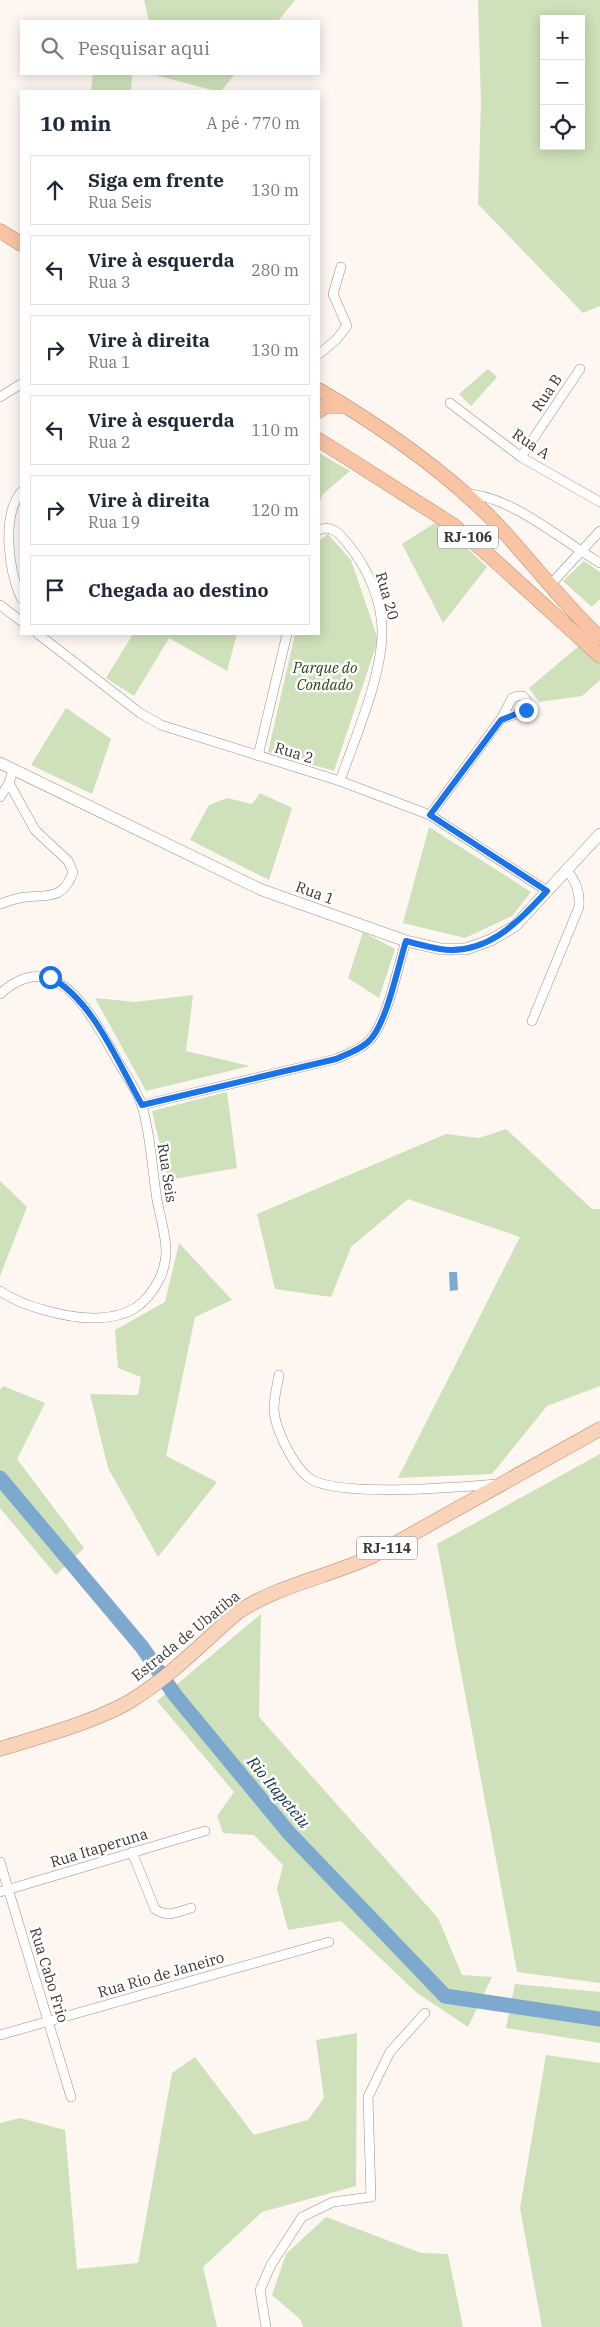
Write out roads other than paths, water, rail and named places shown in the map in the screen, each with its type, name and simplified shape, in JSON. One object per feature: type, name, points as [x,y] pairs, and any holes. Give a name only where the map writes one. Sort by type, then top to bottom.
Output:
[{"type":"highway","points":[[0,231],[20,243]]},
{"type":"highway","name":"RJ-106","points":[[320,391],[420,457],[466,494],[600,638]]},
{"type":"highway","points":[[320,410],[326,406],[344,406]]},
{"type":"highway","name":"RJ-106","points":[[320,439],[453,525],[484,550],[600,656]]},
{"type":"main road","name":"Estrada de Ubatiba","points":[[0,1748],[117,1708],[152,1686],[238,1612],[253,1602],[278,1590],[336,1572],[371,1557],[600,1429]]},
{"type":"street","points":[[320,353],[336,340],[347,326],[333,294],[341,267]]},
{"type":"street","name":"Rua B","points":[[522,457],[580,369]]},
{"type":"street","points":[[0,386],[3,395],[20,385]]},
{"type":"street","name":"Rua A","points":[[450,403],[522,457],[600,502]]},
{"type":"street","points":[[20,494],[10,523],[9,540],[10,564],[20,595]]},
{"type":"street","points":[[466,494],[479,494],[509,505],[600,563]]},
{"type":"street","name":"Rua 20","points":[[320,530],[330,528],[340,534],[358,555],[378,605],[382,633],[379,659],[340,781]]},
{"type":"street","points":[[550,585],[600,530]]},
{"type":"street","points":[[0,605],[20,620]]},
{"type":"street","name":"Rua 2","points":[[39,635],[140,713],[178,732],[340,781],[430,815],[547,891]]},
{"type":"street","points":[[258,756],[287,635]]},
{"type":"street","points":[[430,815],[501,720]]},
{"type":"street","name":"Rua 1","points":[[0,763],[262,890],[406,941],[441,949],[466,949],[491,940],[515,926],[600,834]]},
{"type":"street","points":[[0,797],[9,783],[13,770]]},
{"type":"street","points":[[0,904],[25,897],[47,896],[57,893],[70,882],[73,872],[68,861],[35,830],[9,783]]},
{"type":"street","points":[[532,1021],[579,907],[580,894],[575,881],[566,869]]},
{"type":"street","points":[[142,1105],[336,1059],[370,1041],[380,1025],[406,941]]},
{"type":"street","name":"Rua Seis","points":[[0,994],[11,985],[34,977],[50,977],[63,984],[82,1003],[101,1031],[142,1105],[166,1252],[160,1277],[147,1297],[130,1313],[117,1318],[85,1319],[53,1313],[0,1292]]},
{"type":"street","points":[[279,1374],[274,1409],[281,1436],[300,1468],[309,1478],[319,1484],[335,1487],[424,1489],[505,1483]]},
{"type":"street","name":"Rua Itaperuna","points":[[4,1891],[205,1831]]},
{"type":"street","points":[[132,1852],[154,1909],[162,1915],[167,1915],[191,1908]]},
{"type":"street","name":"Rua Cabo Frio","points":[[0,1862],[4,1891],[48,2020],[70,2097]]},
{"type":"street","name":"Rua Rio de Janeiro","points":[[0,2035],[329,1942]]},
{"type":"street","points":[[266,2327],[260,2290],[271,2265],[302,2217],[333,2202],[370,2197],[368,2097],[390,2052],[425,2013]]},
{"type":"water","points":[[449,1272],[457,1272],[458,1290],[450,1291]]},
{"type":"waterway","name":"Rio Itapeteiu","points":[[0,1478],[142,1647],[175,1695],[289,1833],[445,1996],[600,2019]]},
{"type":"park label","name":"Parque do Condado","points":[[325,676]]}]
